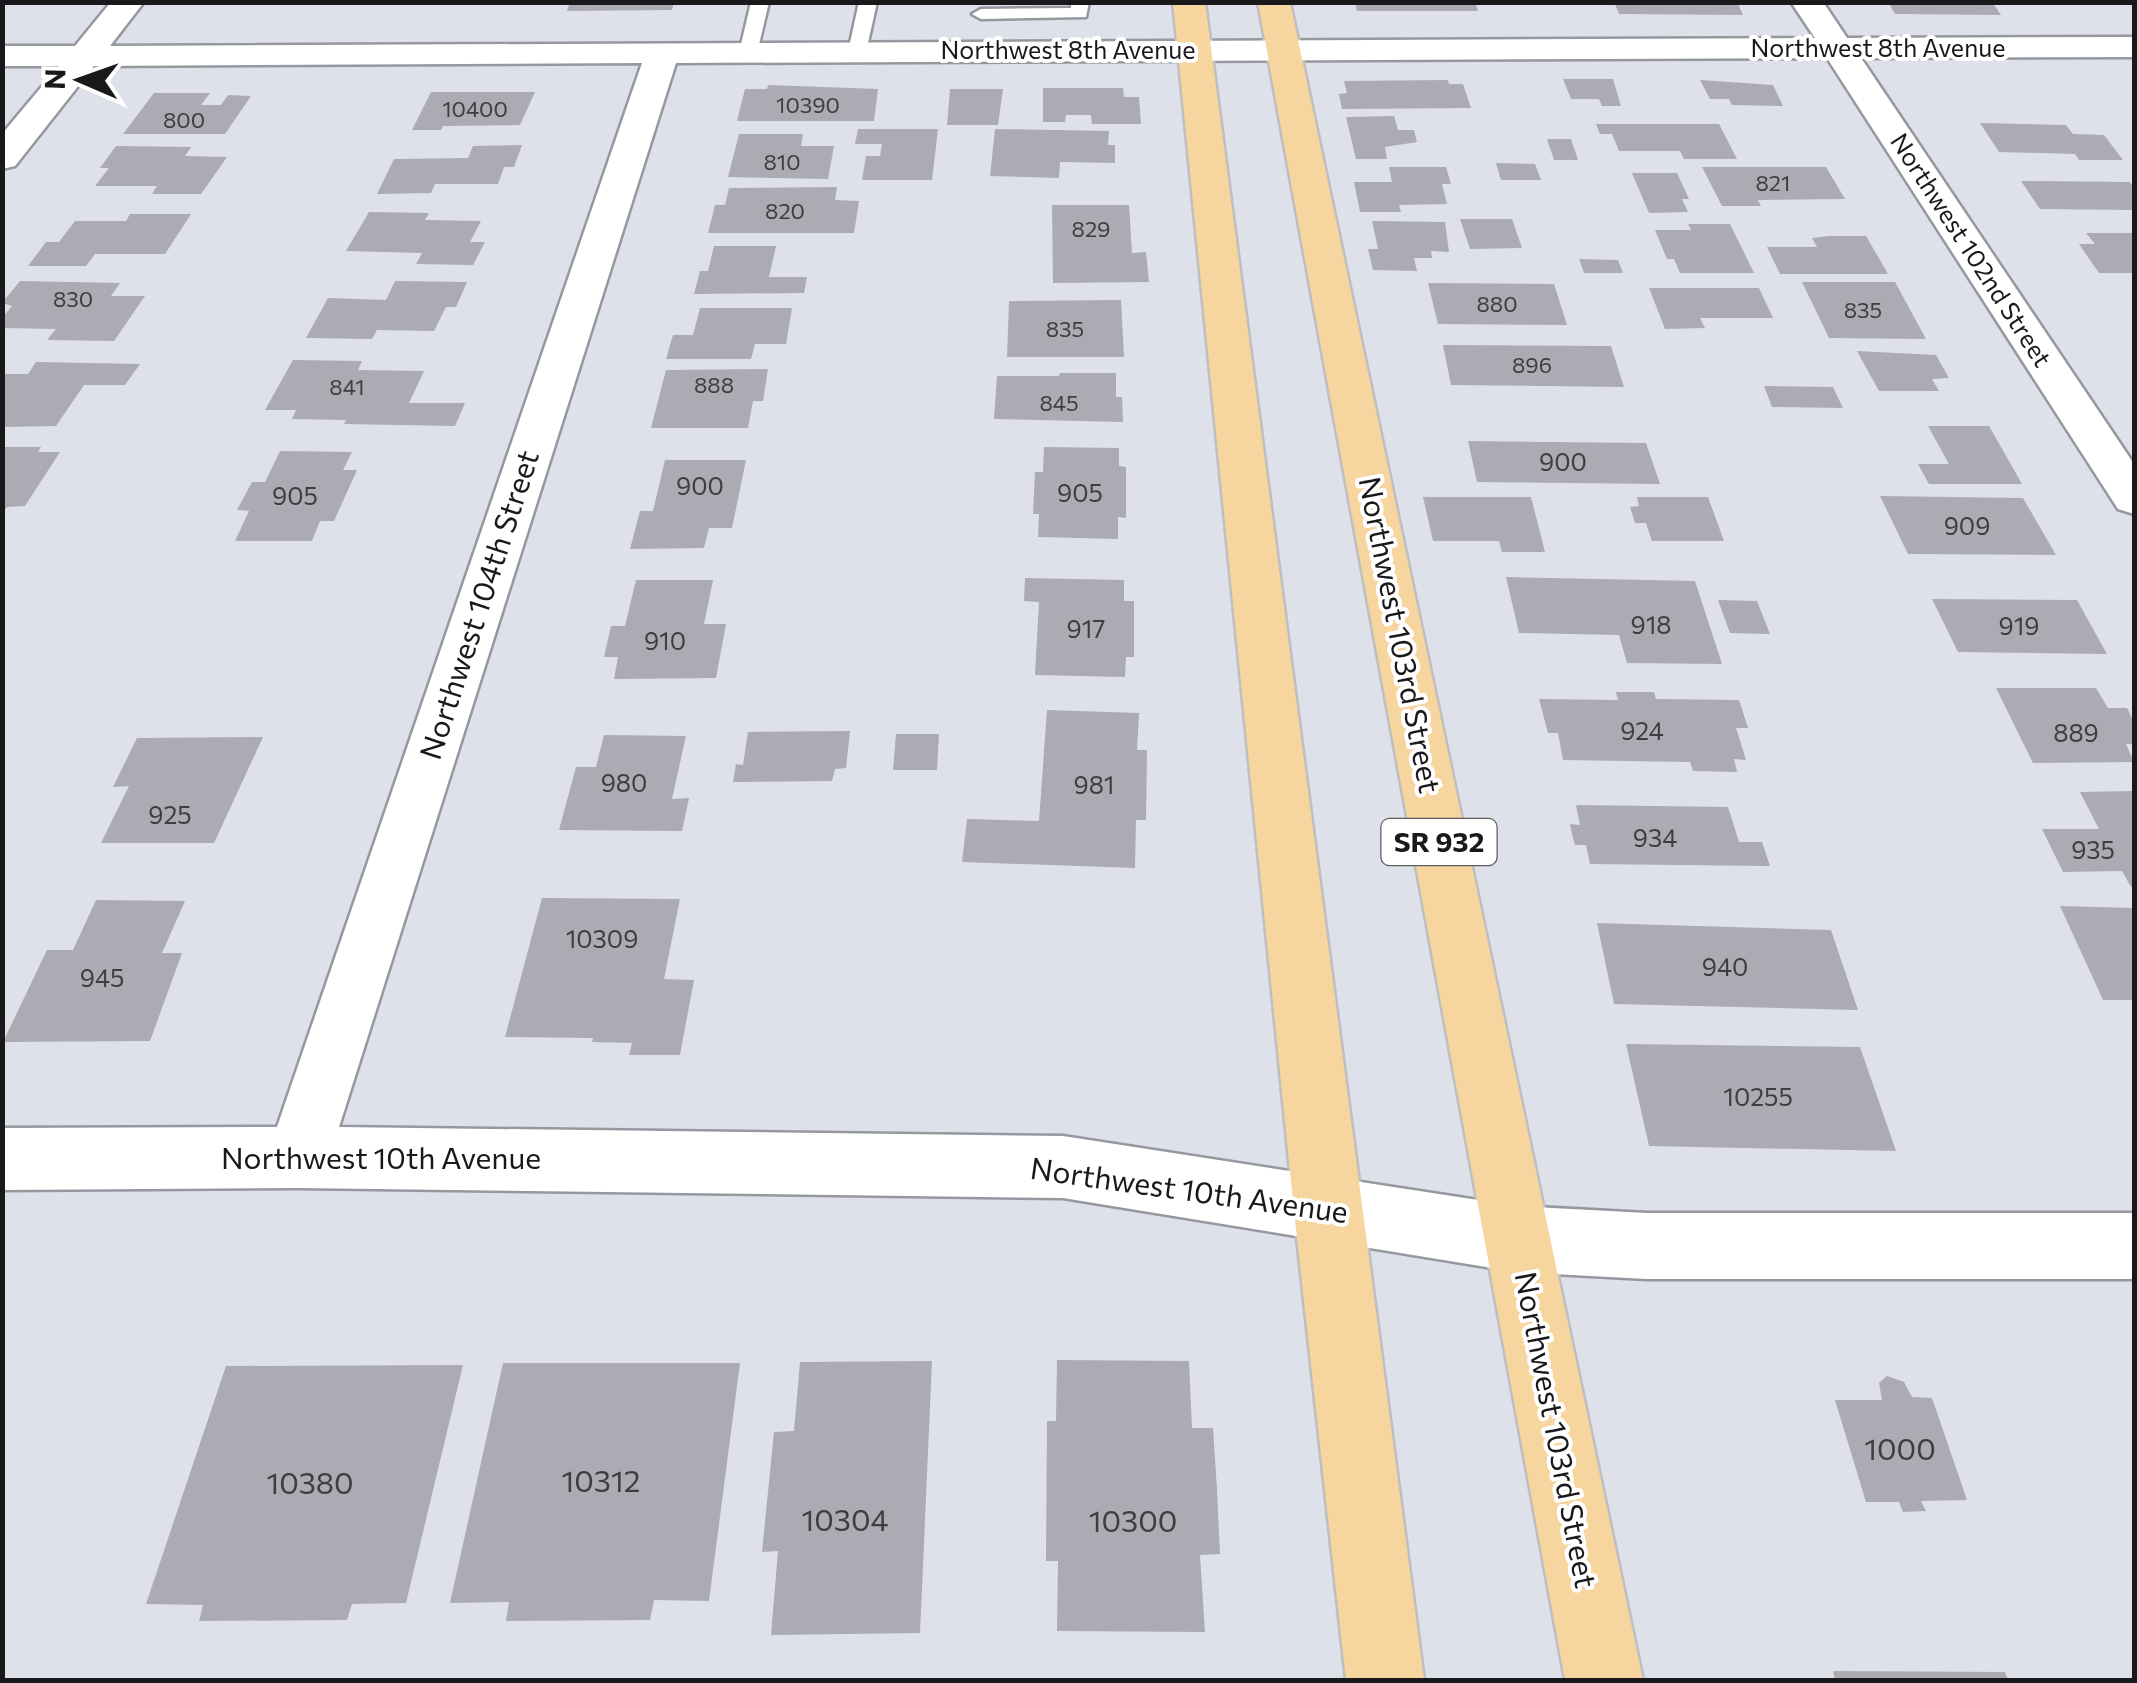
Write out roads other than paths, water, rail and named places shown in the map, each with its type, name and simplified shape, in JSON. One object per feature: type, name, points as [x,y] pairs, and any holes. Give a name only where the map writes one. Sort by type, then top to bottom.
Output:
[{"type":"main road","name":"Northwest 103rd Street","points":[[1279,25],[1604,1680]]},
{"type":"main road","points":[[1192,26],[1327,1211],[1385,1680]]},
{"type":"street","points":[[2,158],[128,2]]},
{"type":"street","name":"Northwest 102nd Street","points":[[1807,2],[2134,498]]},
{"type":"street","name":"Northwest 8th Avenue","points":[[2,56],[978,51],[1192,26],[1279,25],[1837,48],[2134,47]]},
{"type":"street","name":"Northwest 104th Street","points":[[298,1158],[662,54]]},
{"type":"street","name":"Northwest 10th Avenue","points":[[2,1160],[298,1158],[1063,1167],[1517,1239],[1647,1246],[2134,1246]]},
{"type":"lane","points":[[748,53],[760,2]]},
{"type":"lane","points":[[857,52],[868,2]]},
{"type":"lane","points":[[978,51],[981,8],[1080,13],[1080,2]]}]
